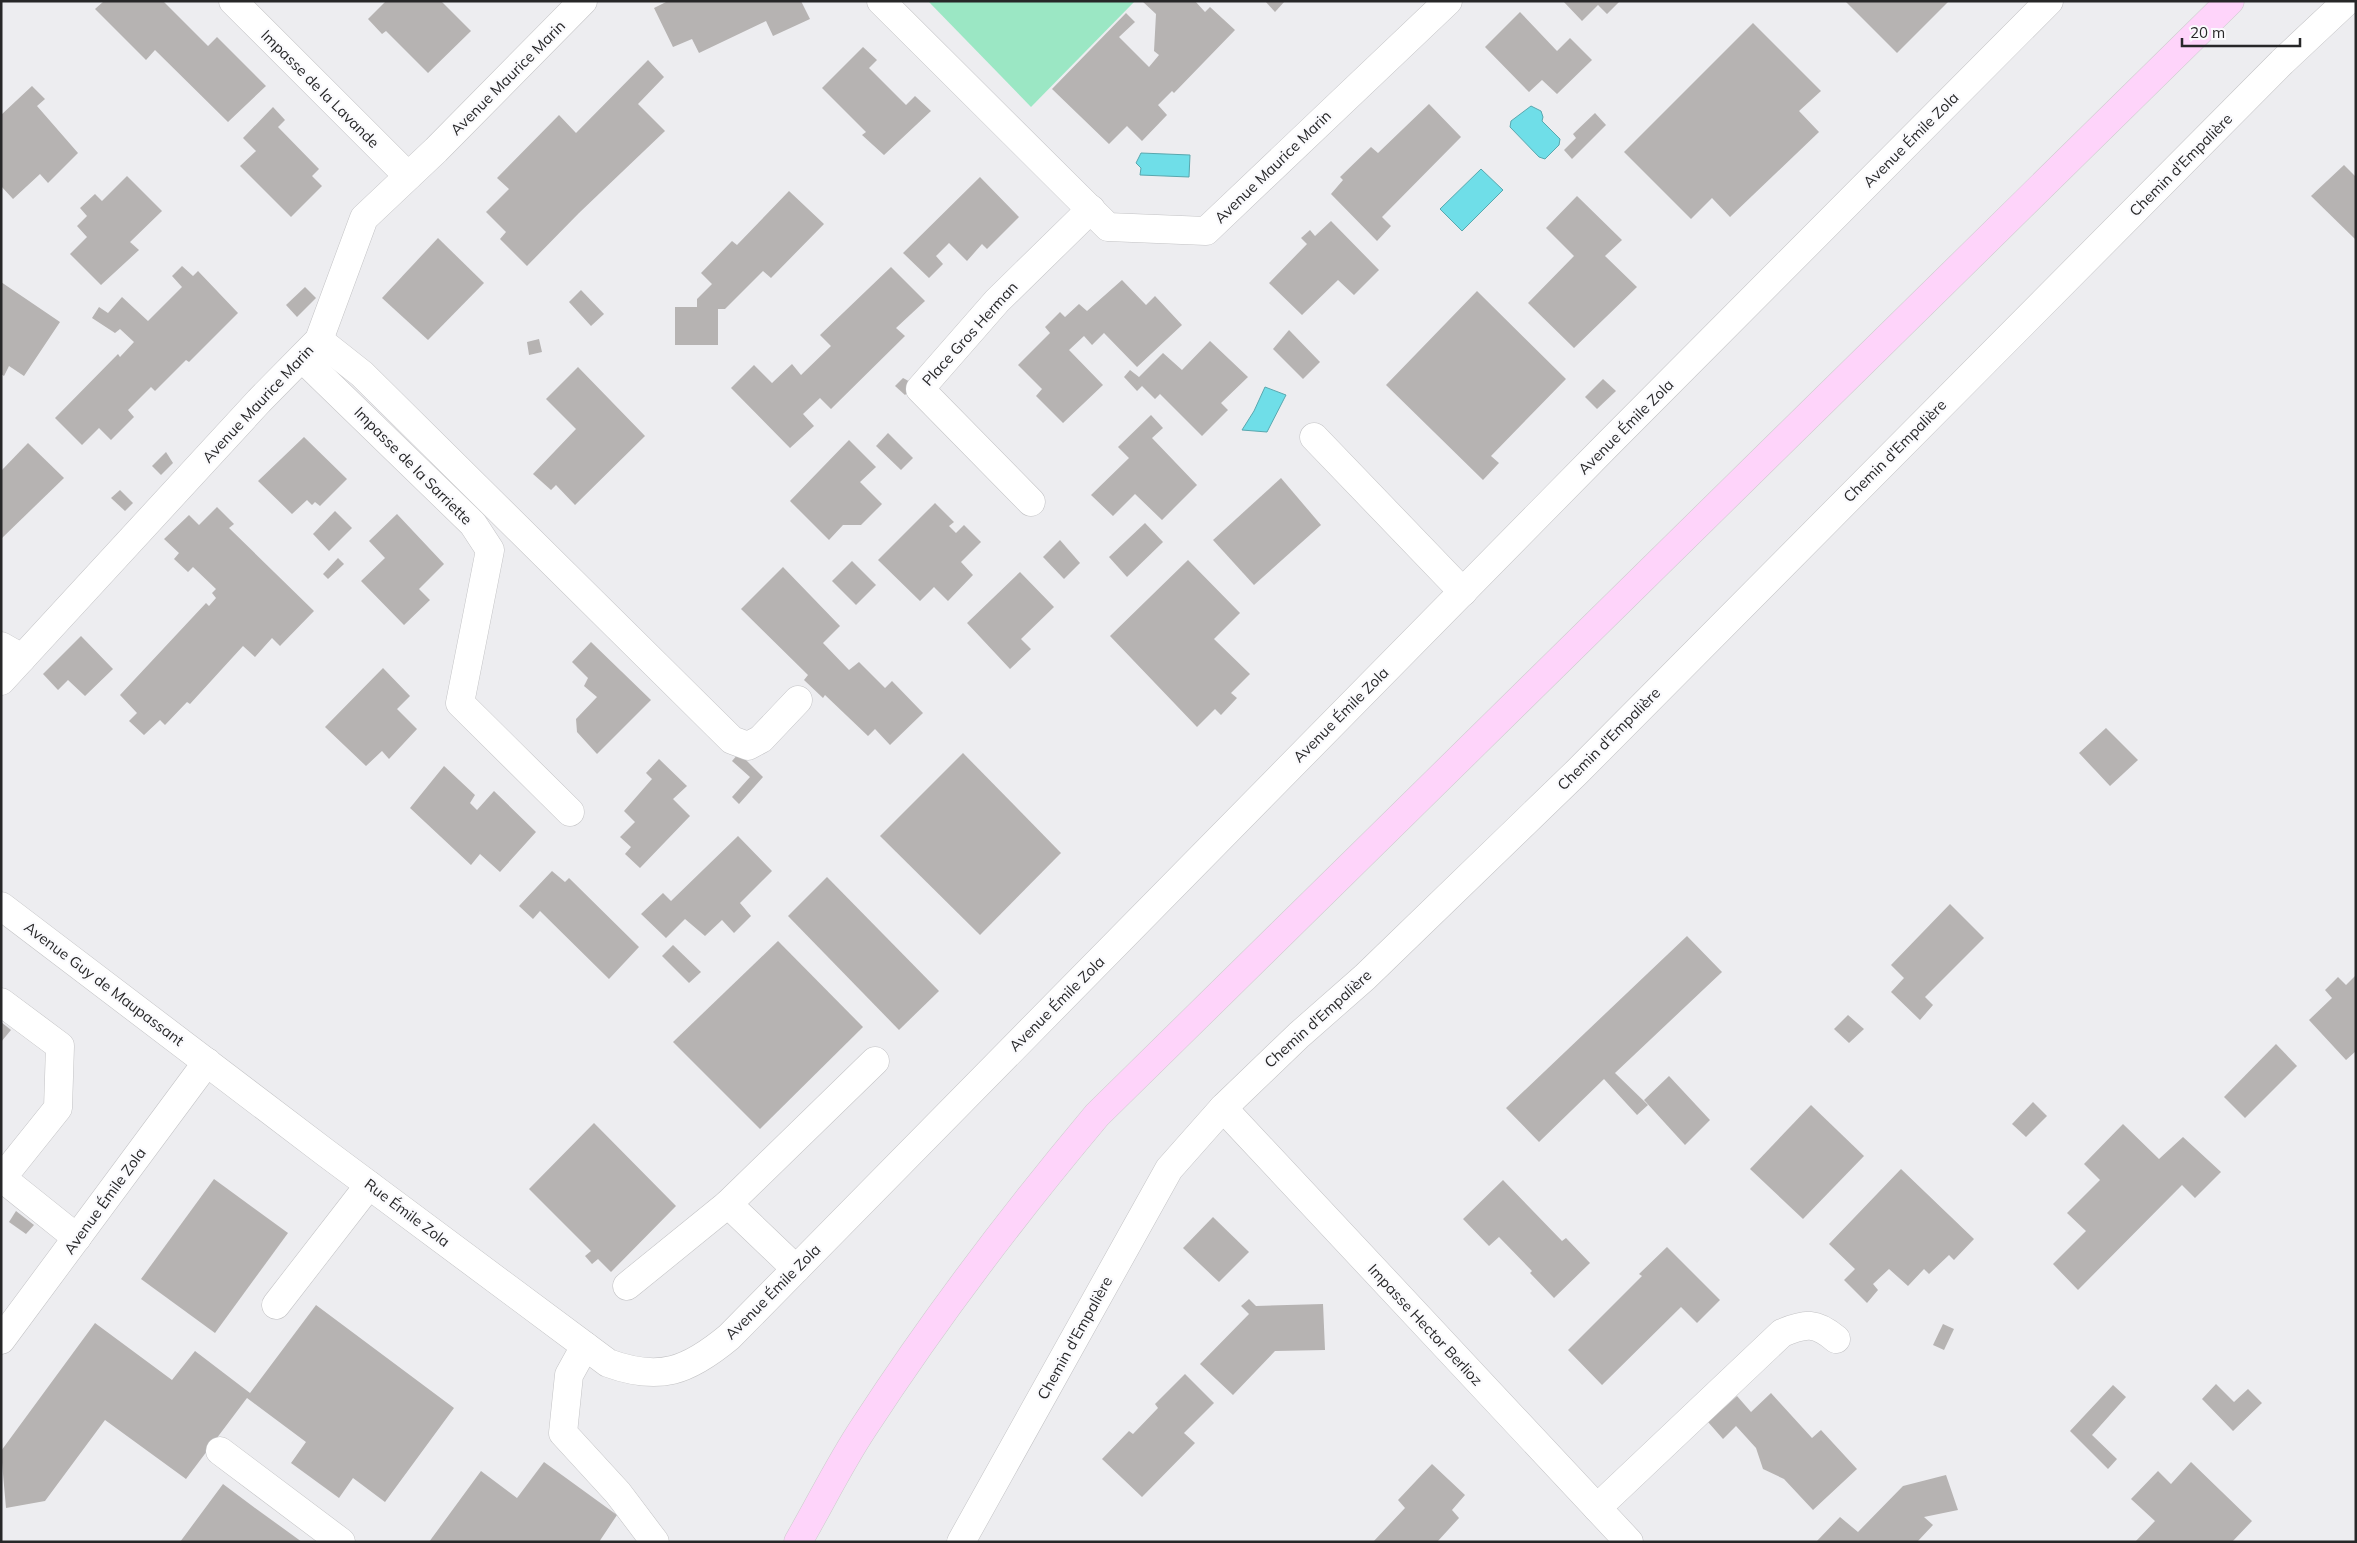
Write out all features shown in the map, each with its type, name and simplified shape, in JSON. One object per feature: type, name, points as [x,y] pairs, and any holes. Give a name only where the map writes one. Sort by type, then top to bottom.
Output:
[{"type":"main road","points":[[798,1542],[863,1428],[916,1351],[1028,1197],[1098,1115],[2230,1]]},
{"type":"street","name":"Impasse de la Lavande","points":[[233,1],[408,176]]},
{"type":"street","name":"Avenue Maurice Marin","points":[[1,681],[12,652],[310,349],[364,218],[583,1]]},
{"type":"street","name":"Avenue Maurice Marin","points":[[881,1],[1108,227],[1206,231],[1448,1]]},
{"type":"street","name":"Avenue Émile Zola","points":[[608,1363],[629,1370],[647,1373],[683,1368],[710,1353],[729,1337],[2049,1]]},
{"type":"street","name":"Chemin d'Empalière","points":[[961,1542],[1169,1169],[1222,1108],[1299,1035],[1365,977],[1577,772],[2282,62],[2347,1]]},
{"type":"street","name":"Place Gros Herman","points":[[1030,502],[920,389],[997,301],[1091,209]]},
{"type":"street","points":[[310,349],[362,374],[732,740],[748,746],[761,739],[798,700]]},
{"type":"street","name":"Impasse de la Sarriette","points":[[310,349],[473,524],[490,550],[460,703],[570,812]]},
{"type":"street","points":[[1314,437],[1463,592]]},
{"type":"street","name":"Avenue Guy de Maupassant","points":[[1,906],[207,1062]]},
{"type":"street","points":[[1,1002],[60,1046],[58,1108],[2,1178],[77,1238]]},
{"type":"street","points":[[627,1286],[728,1204],[875,1061]]},
{"type":"street","name":"Avenue Émile Zola","points":[[1,1340],[207,1062]]},
{"type":"street","name":"Rue Émile Zola","points":[[207,1062],[608,1363]]},
{"type":"street","name":"Impasse Hector Berlioz","points":[[1222,1108],[1629,1542]]},
{"type":"street","points":[[276,1305],[369,1185]]},
{"type":"street","points":[[728,1204],[796,1269]]},
{"type":"street","points":[[1597,1508],[1782,1333],[1801,1325],[1822,1327],[1836,1339]]},
{"type":"street","points":[[585,1346],[569,1375],[563,1433],[618,1493],[655,1542]]},
{"type":"street","points":[[220,1451],[341,1542]]},
{"type":"green space","points":[[928,1],[1135,1],[1031,107]]},
{"type":"water","points":[[1531,106],[1541,111],[1542,121],[1560,139],[1559,145],[1545,159],[1539,157],[1510,127],[1511,121]]},
{"type":"water","points":[[1141,153],[1190,155],[1189,177],[1140,175],[1141,168],[1136,163]]},
{"type":"water","points":[[1481,169],[1503,190],[1462,231],[1440,209]]},
{"type":"water","points":[[1265,387],[1286,395],[1267,432],[1242,430],[1254,411]]},
{"type":"building","points":[[104,1],[163,1],[208,46],[217,37],[266,86],[228,122],[155,50],[146,60],[95,9]]},
{"type":"building","points":[[386,1],[441,1],[471,31],[428,73],[386,31],[382,34],[368,19]]},
{"type":"building","points":[[668,1],[801,1],[810,19],[773,36],[766,21],[699,53],[692,39],[673,47],[654,8]]},
{"type":"building","points":[[1142,1],[1195,1],[1205,12],[1210,7],[1235,30],[1174,93],[1172,91],[1158,105],[1167,115],[1142,141],[1127,126],[1109,144],[1052,89],[1126,13],[1135,22],[1119,37],[1149,67],[1159,55],[1154,51],[1156,14]]},
{"type":"building","points":[[1265,1],[1285,1],[1275,12]]},
{"type":"building","points":[[1563,1],[1620,1],[1607,14],[1598,5],[1582,21]]},
{"type":"building","points":[[1845,1],[1949,1],[1897,53]]},
{"type":"building","points":[[1520,12],[1557,51],[1570,38],[1592,60],[1557,94],[1542,80],[1529,92],[1485,47]]},
{"type":"building","points":[[1753,23],[1821,91],[1799,111],[1819,132],[1730,217],[1712,198],[1691,219],[1624,152]]},
{"type":"building","points":[[863,47],[877,60],[869,68],[906,105],[915,96],[931,111],[884,155],[862,135],[866,132],[822,88]]},
{"type":"building","points":[[648,60],[664,77],[638,104],[665,131],[579,213],[527,266],[500,239],[506,232],[486,212],[509,189],[497,178],[559,115],[576,133]]},
{"type":"building","points":[[32,86],[45,99],[37,106],[78,153],[48,183],[40,174],[13,199],[1,186],[1,115]]},
{"type":"building","points":[[1429,104],[1461,137],[1382,217],[1391,226],[1377,241],[1331,194],[1343,180],[1340,177],[1371,147],[1378,153]]},
{"type":"building","points":[[273,107],[285,120],[278,127],[319,169],[312,176],[322,186],[291,217],[240,166],[256,151],[243,138]]},
{"type":"building","points":[[1595,113],[1606,125],[1572,159],[1564,150],[1576,138],[1573,134]]},
{"type":"building","points":[[2344,165],[2356,177],[2356,240],[2311,196]]},
{"type":"building","points":[[127,176],[162,211],[130,242],[139,250],[101,285],[70,254],[87,237],[77,226],[87,216],[80,208],[95,194],[102,201]]},
{"type":"building","points":[[980,177],[1019,217],[987,249],[982,244],[967,261],[949,243],[936,256],[943,264],[929,278],[903,253]]},
{"type":"building","points":[[789,191],[824,224],[771,278],[763,271],[725,309],[718,309],[718,345],[675,345],[675,307],[697,307],[697,299],[712,284],[701,273],[732,241],[737,245]]},
{"type":"building","points":[[1577,196],[1622,240],[1605,256],[1637,287],[1574,348],[1528,303],[1574,256],[1546,228]]},
{"type":"building","points":[[1331,221],[1379,270],[1354,295],[1338,280],[1302,315],[1269,283],[1307,244],[1301,238],[1310,230],[1315,236]]},
{"type":"building","points":[[438,238],[484,283],[428,340],[382,298]]},
{"type":"building","points":[[182,266],[193,276],[198,271],[238,313],[189,362],[186,360],[155,391],[151,387],[128,410],[134,417],[111,440],[99,428],[82,445],[55,418],[118,354],[120,357],[134,342],[120,329],[115,333],[92,318],[99,307],[108,313],[122,297],[148,321],[182,287],[172,276]]},
{"type":"building","points":[[891,267],[925,301],[896,328],[905,336],[831,409],[820,398],[803,414],[814,426],[790,448],[731,388],[754,365],[772,383],[792,364],[801,375],[831,346],[820,335]]},
{"type":"building","points":[[1122,280],[1146,305],[1155,296],[1182,325],[1137,367],[1104,333],[1092,345],[1084,336],[1069,350],[1103,385],[1063,423],[1036,396],[1042,389],[1018,365],[1050,333],[1045,327],[1060,312],[1065,317],[1079,304],[1087,311]]},
{"type":"building","points":[[1,282],[60,322],[24,376],[9,366],[4,376],[1,374]]},
{"type":"building","points":[[305,287],[316,298],[297,317],[286,305]]},
{"type":"building","points":[[581,290],[604,314],[591,326],[569,302]]},
{"type":"building","points":[[1477,291],[1566,379],[1491,456],[1499,463],[1483,480],[1386,385]]},
{"type":"building","points":[[1289,330],[1320,362],[1303,379],[1273,349]]},
{"type":"building","points":[[539,339],[542,352],[529,355],[527,342]]},
{"type":"building","points":[[1210,341],[1248,377],[1221,403],[1228,410],[1202,436],[1160,394],[1155,399],[1142,386],[1137,391],[1124,377],[1130,370],[1139,377],[1163,353],[1182,370]]},
{"type":"building","points":[[578,367],[645,436],[575,505],[556,485],[551,490],[533,474],[576,429],[546,399]]},
{"type":"building","points":[[903,378],[916,385],[905,395],[895,386]]},
{"type":"building","points":[[1603,379],[1616,391],[1597,409],[1585,397]]},
{"type":"building","points":[[1151,415],[1163,428],[1152,438],[1197,485],[1162,520],[1135,494],[1113,516],[1091,495],[1129,458],[1118,447]]},
{"type":"building","points":[[888,433],[913,458],[901,470],[876,446]]},
{"type":"building","points":[[304,437],[347,479],[320,506],[315,502],[312,505],[307,500],[292,514],[258,481]]},
{"type":"building","points":[[849,440],[876,467],[860,482],[882,504],[861,525],[843,525],[829,540],[790,501]]},
{"type":"building","points":[[28,443],[64,478],[1,539],[1,471]]},
{"type":"building","points":[[166,452],[173,463],[161,475],[152,466]]},
{"type":"building","points":[[1281,478],[1321,525],[1254,585],[1213,540]]},
{"type":"building","points":[[120,490],[133,503],[125,511],[111,498]]},
{"type":"building","points":[[935,503],[954,522],[949,526],[956,533],[964,525],[981,542],[961,562],[973,575],[948,601],[934,587],[920,601],[878,560]]},
{"type":"building","points":[[217,507],[234,524],[229,528],[314,611],[280,646],[272,638],[255,657],[243,646],[190,704],[187,702],[165,725],[160,720],[144,735],[129,721],[137,713],[120,695],[206,603],[209,606],[216,598],[212,593],[216,589],[193,567],[188,572],[174,559],[179,553],[164,539],[189,515],[199,525]]},
{"type":"building","points":[[335,511],[352,528],[329,551],[313,534]]},
{"type":"building","points":[[397,514],[444,564],[419,589],[430,600],[404,625],[361,581],[385,558],[369,541]]},
{"type":"building","points":[[1145,523],[1163,542],[1127,577],[1109,557]]},
{"type":"building","points":[[1060,540],[1080,563],[1064,579],[1043,557]]},
{"type":"building","points":[[338,558],[344,564],[328,579],[323,574]]},
{"type":"building","points":[[1188,560],[1240,613],[1214,639],[1250,674],[1231,693],[1237,698],[1221,715],[1215,709],[1197,727],[1110,636]]},
{"type":"building","points":[[852,561],[876,585],[856,605],[832,581]]},
{"type":"building","points":[[783,567],[840,626],[823,643],[849,670],[859,662],[885,688],[892,681],[923,713],[890,745],[875,729],[868,736],[825,695],[823,698],[804,680],[808,675],[741,609]]},
{"type":"building","points":[[1020,572],[1054,607],[1021,639],[1031,649],[1010,669],[967,623]]},
{"type":"building","points":[[81,636],[113,669],[85,696],[68,680],[58,690],[43,674]]},
{"type":"building","points":[[591,642],[651,700],[597,754],[577,732],[576,719],[597,697],[584,686],[588,678],[572,662]]},
{"type":"building","points":[[383,668],[410,696],[397,709],[417,729],[389,759],[382,751],[366,766],[325,727]]},
{"type":"building","points":[[2106,728],[2138,760],[2110,786],[2079,753]]},
{"type":"building","points":[[739,753],[763,777],[739,804],[732,797],[750,777],[732,761]]},
{"type":"building","points":[[963,753],[1061,853],[980,935],[880,836]]},
{"type":"building","points":[[659,759],[687,786],[673,799],[690,816],[640,868],[625,854],[631,847],[620,837],[635,822],[624,811],[652,779],[646,773]]},
{"type":"building","points":[[444,766],[475,795],[470,803],[477,810],[494,791],[536,832],[500,872],[480,854],[471,865],[410,808]]},
{"type":"building","points":[[738,836],[772,871],[740,903],[751,916],[734,933],[722,920],[705,936],[685,919],[666,938],[641,914],[663,893],[671,901]]},
{"type":"building","points":[[552,871],[565,882],[569,878],[639,947],[609,979],[540,911],[533,919],[519,906]]},
{"type":"building","points":[[827,877],[939,991],[899,1030],[788,916]]},
{"type":"building","points":[[1950,904],[1984,938],[1925,997],[1933,1005],[1920,1020],[1891,992],[1904,978],[1891,965]]},
{"type":"building","points":[[1687,936],[1722,972],[1615,1073],[1648,1105],[1637,1115],[1604,1079],[1539,1142],[1506,1108]]},
{"type":"building","points":[[778,941],[863,1027],[760,1129],[673,1042]]},
{"type":"building","points":[[673,945],[701,972],[689,983],[662,956]]},
{"type":"building","points":[[2356,975],[2356,1051],[2346,1060],[2309,1020],[2332,998],[2325,990],[2338,977],[2346,985]]},
{"type":"building","points":[[1848,1015],[1864,1029],[1849,1043],[1834,1029]]},
{"type":"building","points":[[1,1022],[11,1030],[1,1042]]},
{"type":"building","points":[[2276,1044],[2297,1066],[2245,1118],[2224,1097]]},
{"type":"building","points":[[1669,1076],[1710,1120],[1685,1145],[1644,1100]]},
{"type":"building","points":[[2033,1102],[2047,1116],[2026,1137],[2012,1124]]},
{"type":"building","points":[[1811,1105],[1864,1156],[1803,1219],[1750,1169]]},
{"type":"building","points":[[594,1123],[676,1206],[611,1272],[598,1259],[592,1264],[585,1256],[591,1251],[529,1189]]},
{"type":"building","points":[[2123,1124],[2159,1159],[2183,1137],[2221,1172],[2195,1198],[2182,1185],[2078,1290],[2053,1264],[2086,1231],[2067,1213],[2100,1180],[2084,1164]]},
{"type":"building","points":[[1901,1169],[1974,1239],[1954,1260],[1949,1255],[1929,1274],[1924,1269],[1908,1286],[1889,1269],[1873,1284],[1878,1290],[1867,1303],[1844,1280],[1855,1269],[1829,1244]]},
{"type":"building","points":[[214,1179],[288,1233],[215,1333],[141,1279]]},
{"type":"building","points":[[1503,1180],[1562,1241],[1566,1238],[1590,1263],[1554,1298],[1530,1273],[1532,1271],[1499,1237],[1489,1246],[1463,1219]]},
{"type":"building","points":[[16,1211],[34,1225],[26,1234],[9,1222]]},
{"type":"building","points":[[1213,1217],[1249,1252],[1219,1282],[1183,1248]]},
{"type":"building","points":[[1667,1247],[1720,1300],[1697,1323],[1681,1307],[1602,1385],[1568,1350],[1642,1276],[1639,1274]]},
{"type":"building","points":[[1249,1299],[1256,1306],[1323,1304],[1325,1350],[1275,1351],[1233,1395],[1200,1364],[1249,1314],[1241,1306]]},
{"type":"building","points":[[316,1305],[454,1408],[385,1502],[353,1478],[339,1498],[291,1463],[306,1442],[247,1398],[186,1479],[105,1420],[45,1501],[6,1508],[1,1451],[95,1323],[172,1380],[195,1351],[250,1393]]},
{"type":"building","points":[[1943,1324],[1954,1329],[1944,1350],[1933,1345]]},
{"type":"building","points":[[1185,1374],[1214,1403],[1184,1433],[1195,1443],[1142,1497],[1102,1459],[1129,1431],[1133,1434],[1158,1408],[1155,1404]]},
{"type":"building","points":[[2216,1384],[2234,1402],[2248,1389],[2262,1403],[2233,1431],[2202,1399]]},
{"type":"building","points":[[2113,1385],[2126,1397],[2092,1435],[2117,1459],[2108,1469],[2070,1431]]},
{"type":"building","points":[[1771,1393],[1812,1438],[1821,1430],[1857,1469],[1813,1510],[1784,1479],[1763,1469],[1756,1448],[1736,1426],[1723,1439],[1708,1422],[1737,1396],[1751,1412]]},
{"type":"building","points":[[544,1462],[617,1515],[599,1542],[429,1542],[481,1471],[517,1498]]},
{"type":"building","points":[[2191,1462],[2252,1521],[2232,1542],[2135,1542],[2155,1521],[2131,1499],[2158,1471],[2171,1484]]},
{"type":"building","points":[[1432,1464],[1465,1495],[1452,1510],[1459,1518],[1437,1542],[1373,1542],[1405,1508],[1398,1500]]},
{"type":"building","points":[[1946,1475],[1958,1510],[1924,1517],[1933,1525],[1917,1542],[1816,1542],[1840,1517],[1858,1532],[1903,1486]]},
{"type":"building","points":[[223,1484],[251,1505],[302,1542],[180,1542]]}]
